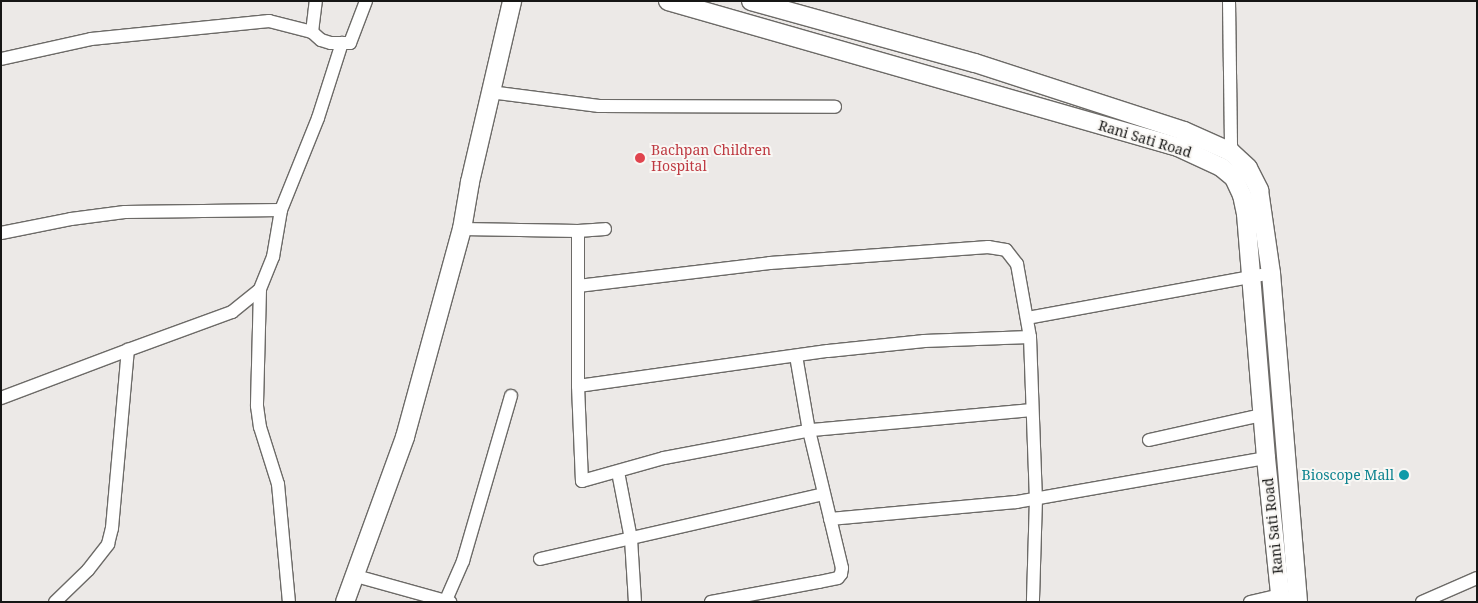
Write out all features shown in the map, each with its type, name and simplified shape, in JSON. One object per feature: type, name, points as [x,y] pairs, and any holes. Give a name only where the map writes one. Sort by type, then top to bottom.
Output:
[{"type":"street","points":[[312,32],[316,1]]},
{"type":"street","points":[[1,59],[91,39],[269,21],[312,32],[321,40],[331,43],[350,43],[366,1]]},
{"type":"street","points":[[345,602],[405,438],[462,229],[470,182],[512,1]]},
{"type":"street","name":"Rani Sati Road","points":[[668,1],[762,29],[1181,139],[1234,178],[1242,195],[1246,214],[1262,415],[1280,598]]},
{"type":"street","points":[[1229,1],[1231,152]]},
{"type":"street","points":[[762,29],[761,3],[976,63],[1181,139],[1231,152],[1248,168],[1259,190],[1270,273],[1298,602]]},
{"type":"street","points":[[289,602],[278,484],[260,427],[257,406],[260,288],[273,257],[281,210],[318,118],[342,43]]},
{"type":"street","points":[[490,92],[599,106],[835,107]]},
{"type":"street","points":[[1,233],[71,219],[125,212],[281,210]]},
{"type":"street","points":[[462,229],[578,231],[605,229]]},
{"type":"street","points":[[578,231],[578,386],[582,481],[664,458],[809,431],[1032,410]]},
{"type":"street","points":[[578,286],[770,263],[988,247],[1006,250],[1017,264],[1030,337],[1036,498],[1033,602]]},
{"type":"street","points":[[1027,318],[1270,273]]},
{"type":"street","points":[[1,398],[232,312],[260,288]]},
{"type":"street","points":[[578,386],[796,356],[924,341],[1030,337]]},
{"type":"street","points":[[54,602],[88,570],[108,544],[112,528],[128,350]]},
{"type":"street","points":[[711,602],[838,578],[842,568],[809,431],[796,356]]},
{"type":"street","points":[[356,576],[448,601],[463,561],[511,396]]},
{"type":"street","points":[[1149,440],[1262,415]]},
{"type":"street","points":[[830,519],[1036,498],[1266,458]]},
{"type":"street","points":[[618,472],[631,539],[635,602]]},
{"type":"street","points":[[540,559],[823,494]]},
{"type":"street","points":[[1422,602],[1477,578]]},
{"type":"street","points":[[1250,602],[1280,598]]},
{"type":"place","name":"Bachpan Children Hospital","points":[[640,158]]},
{"type":"place","name":"Bioscope Mall","points":[[1404,475]]}]
